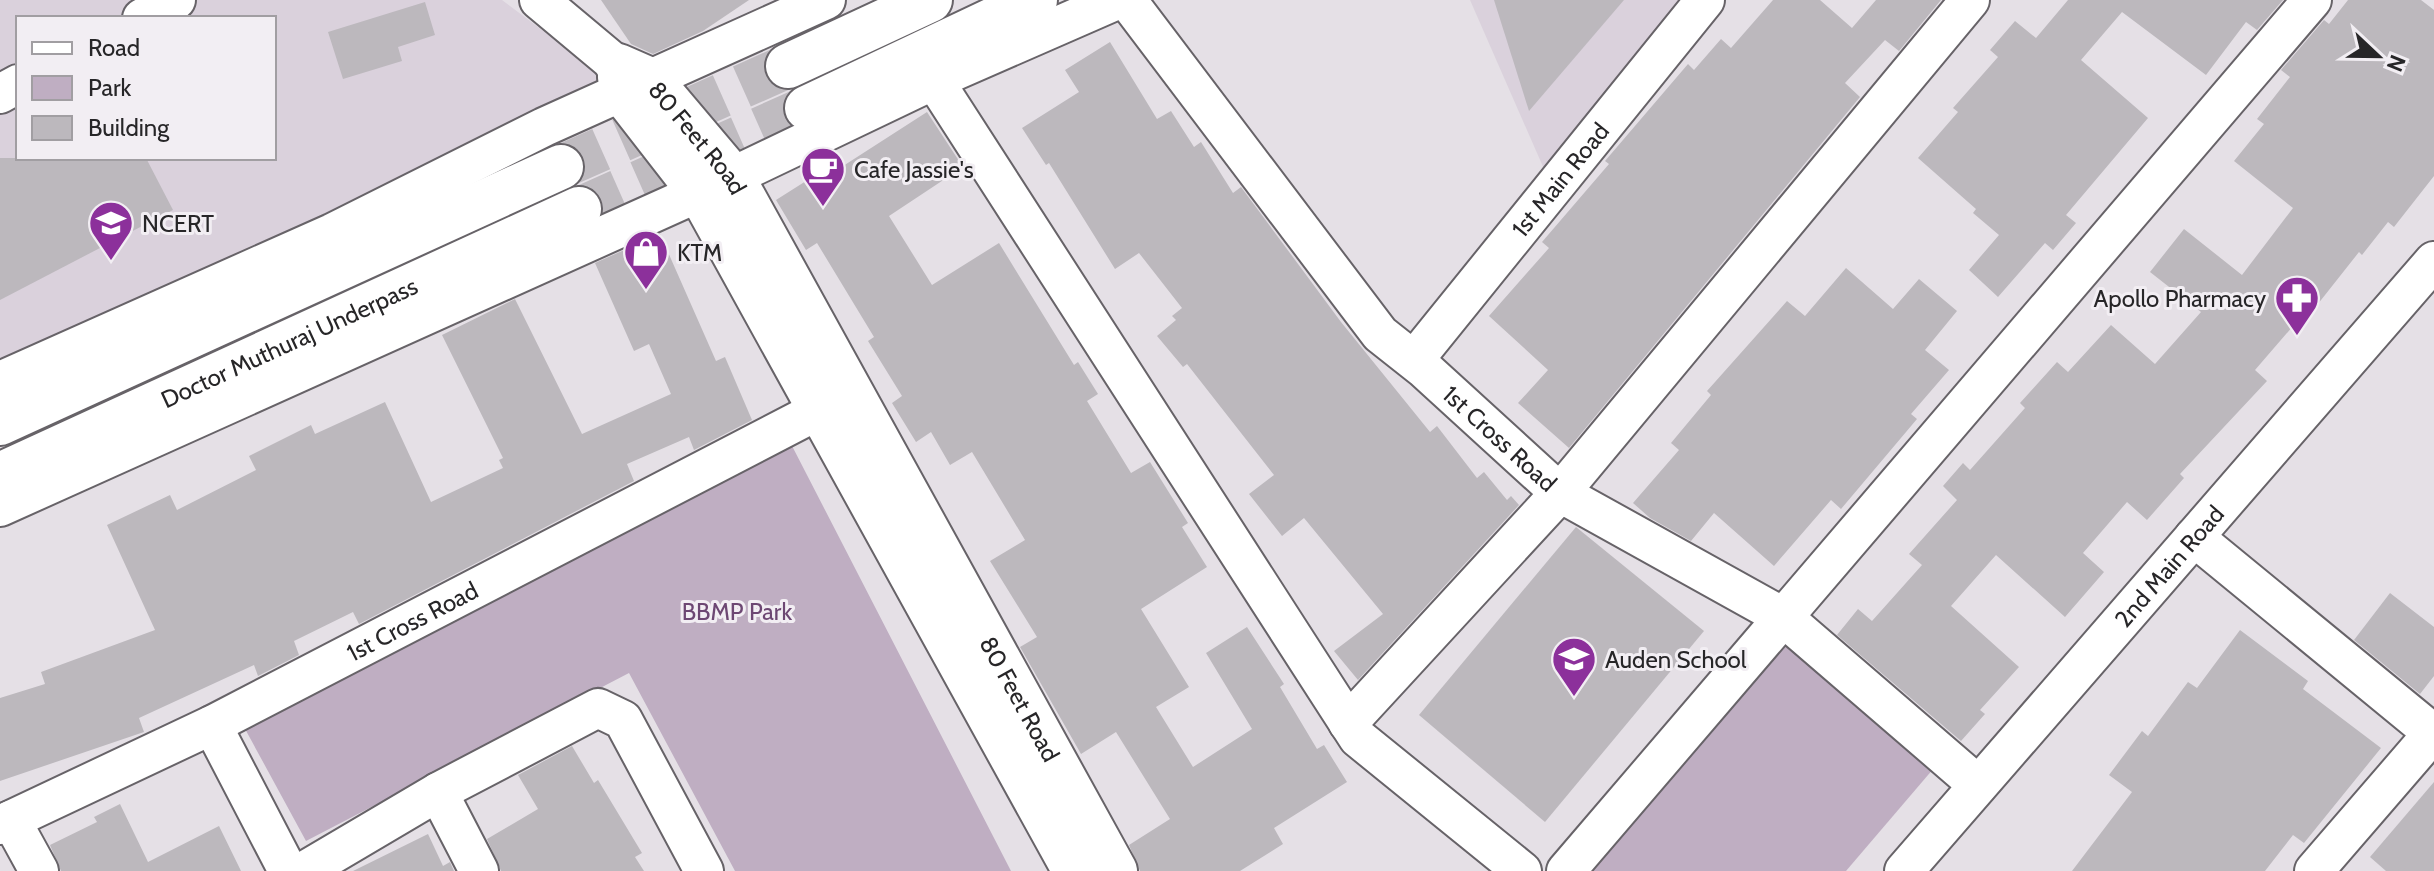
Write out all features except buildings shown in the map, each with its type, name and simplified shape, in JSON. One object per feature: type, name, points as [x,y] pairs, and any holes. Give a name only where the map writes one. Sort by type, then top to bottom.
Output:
[{"type":"main road","points":[[788,66],[930,0]]},
{"type":"main road","points":[[807,108],[1035,0]]},
{"type":"main road","name":"80 Feet Road","points":[[630,80],[716,185],[1115,871]]},
{"type":"main road","name":"Doctor Muthuraj Underpass","points":[[0,423],[561,167]]},
{"type":"main road","name":"80 Feet Road","points":[[716,185],[821,409],[1075,871]]},
{"type":"main road","name":"Doctor Muthuraj Underpass","points":[[0,475],[579,209]]},
{"type":"street","points":[[146,16],[176,0]]},
{"type":"street","points":[[539,0],[630,80]]},
{"type":"street","points":[[0,381],[332,233],[544,127],[630,80],[826,0]]},
{"type":"street","points":[[0,507],[716,185],[934,80],[1117,0]]},
{"type":"street","name":"1st Cross Road","points":[[1127,0],[1380,334],[1414,360],[1560,493],[1970,0]]},
{"type":"street","name":"1st Main Road","points":[[1414,360],[1705,0]]},
{"type":"street","points":[[1566,871],[2312,0]]},
{"type":"street","points":[[934,80],[1358,738],[1522,871]]},
{"type":"street","name":"2nd Main Road","points":[[1904,871],[2434,261]]},
{"type":"street","name":"1st Cross Road","points":[[6,823],[212,725],[821,409]]},
{"type":"street","points":[[1348,723],[1560,493],[1783,617],[1978,785]]},
{"type":"street","points":[[2194,537],[2434,733],[2314,871]]},
{"type":"street","points":[[304,871],[438,792],[598,708],[623,720],[704,871]]},
{"type":"street","points":[[212,725],[288,871]]},
{"type":"street","points":[[438,792],[479,871]]},
{"type":"street","points":[[6,823],[39,871]]},
{"type":"shaded area","name":"NCERT","points":[[0,0],[502,0],[610,81],[0,365]]},
{"type":"shaded area","points":[[1470,0],[1686,0],[1544,169]]},
{"type":"green space","name":"BBMP Park","points":[[790,442],[1011,871],[735,871],[629,673],[306,841],[244,727]]},
{"type":"green space","points":[[1780,639],[1934,768],[1846,871],[1584,871]]},
{"type":"tunnel","points":[[561,167],[788,66]]},
{"type":"tunnel","points":[[579,209],[807,108]]},
{"type":"place","name":"Cafe Jassie's","points":[[823,208]]},
{"type":"place","name":"NCERT","points":[[111,262]]},
{"type":"place","name":"KTM","points":[[646,291]]},
{"type":"place","name":"Apollo Pharmacy","points":[[2297,337]]},
{"type":"place","name":"Auden School","points":[[1574,698]]}]
